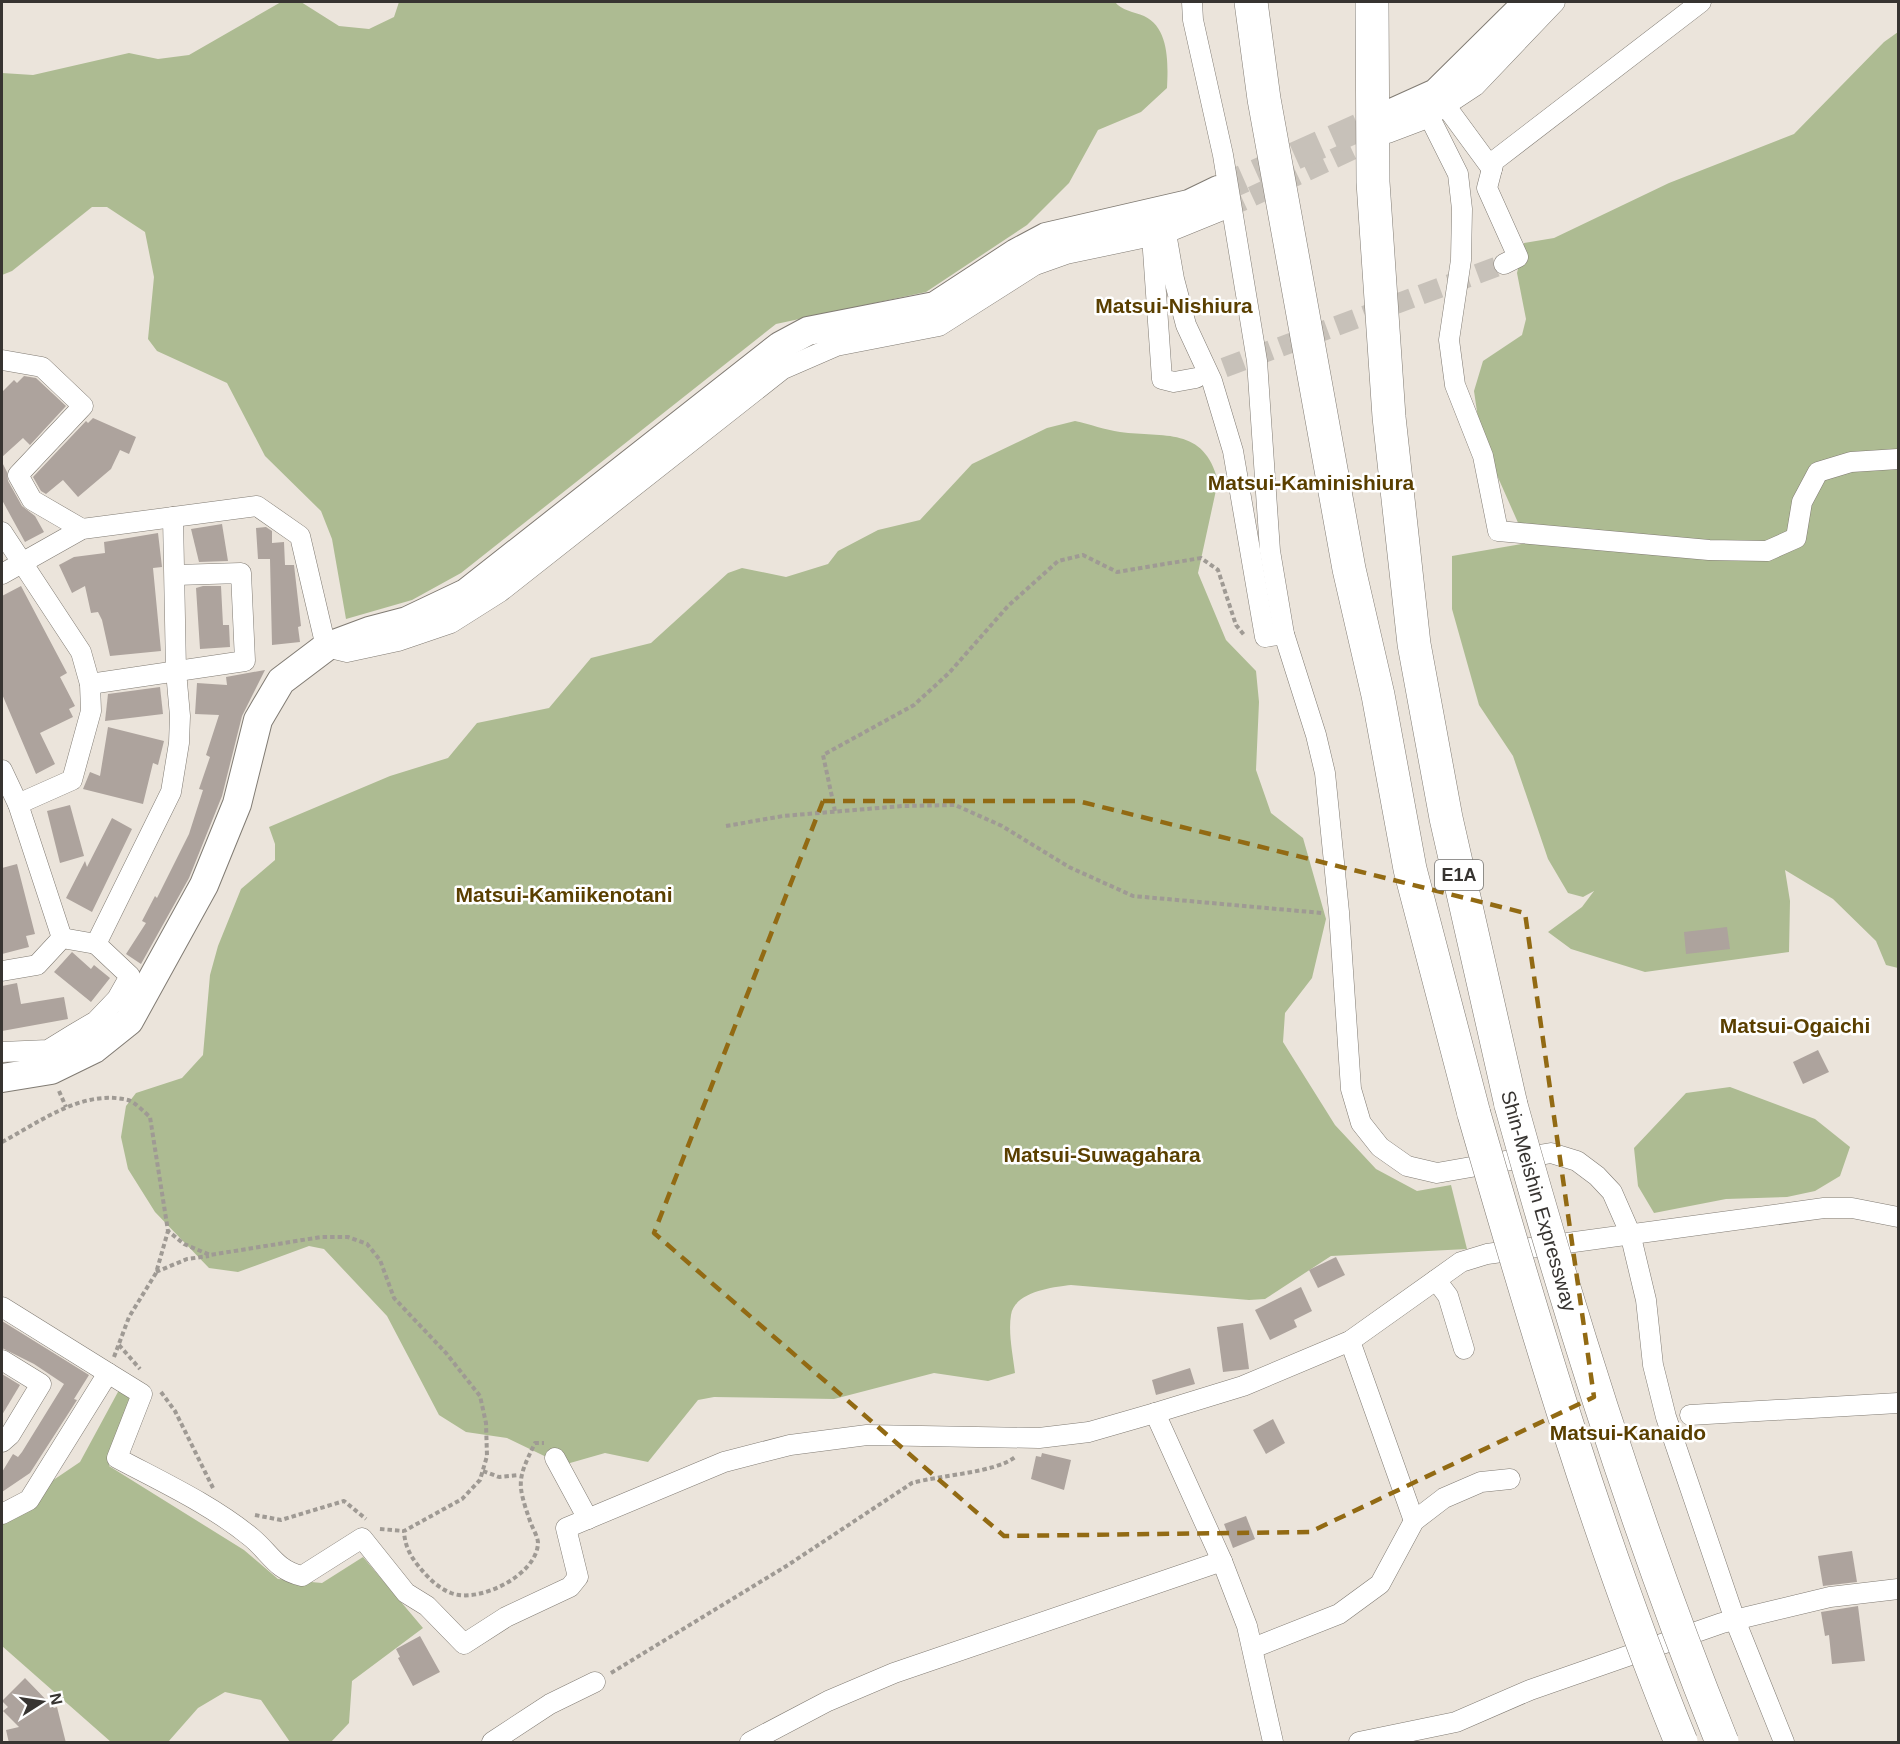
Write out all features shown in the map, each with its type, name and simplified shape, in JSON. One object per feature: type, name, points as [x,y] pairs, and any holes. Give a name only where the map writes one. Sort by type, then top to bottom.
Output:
[{"type":"highway","name":"Shin-Meishin Expressway","points":[[1251,2],[1264,99],[1349,569],[1378,695],[1410,869],[1474,1114],[1572,1444],[1657,1684],[1681,1743]]},
{"type":"highway","name":"Shin-Meishin Expressway","points":[[1372,2],[1374,205],[1389,417],[1414,644],[1446,818],[1511,1106],[1555,1265],[1598,1401],[1674,1622],[1722,1743]]},
{"type":"street","points":[[1192,2],[1223,155],[1257,361],[1274,636]]},
{"type":"street","points":[[1387,125],[1436,93],[1528,2]]},
{"type":"street","points":[[1387,125],[1437,111],[1475,86],[1555,2]]},
{"type":"street","points":[[1504,264],[1518,257],[1487,188],[1494,161],[1701,2]]},
{"type":"street","points":[[1437,111],[1492,169]]},
{"type":"street","points":[[1437,111],[1458,174],[1462,209],[1461,260],[1449,340],[1455,385],[1483,456],[1498,531],[1709,550],[1767,550],[1796,538],[1802,502],[1818,472],[1851,462],[1899,459]]},
{"type":"street","points":[[326,648],[347,652],[398,641],[451,623],[500,592],[783,369],[836,346],[939,326],[1035,265],[1066,254],[1159,235],[1221,200]]},
{"type":"street","points":[[2,1078],[51,1070],[94,1049],[129,1021],[204,885],[237,804],[258,720],[281,681],[326,648],[369,631],[407,621],[466,593],[780,346],[808,331],[935,306],[1016,253],[1046,237],[1190,204],[1221,200]]},
{"type":"street","points":[[1159,235],[1186,325],[1212,381],[1233,451],[1274,636],[1316,735],[1325,773],[1339,912],[1351,1089],[1361,1123],[1380,1147],[1407,1166],[1437,1173],[1551,1153],[1577,1161],[1597,1176],[1612,1192],[1630,1233],[1646,1300],[1653,1365],[1666,1417],[1734,1620],[1784,1743]]},
{"type":"street","points":[[1159,235],[1162,379],[1174,382],[1196,378]]},
{"type":"street","points":[[3,362],[42,367],[83,406],[18,475],[32,500],[82,529]]},
{"type":"street","points":[[2,574],[82,529],[257,506],[300,536],[326,648]]},
{"type":"street","points":[[96,944],[171,792],[179,744],[173,517]]},
{"type":"street","points":[[2,532],[81,652],[90,684],[91,711],[72,780],[18,804]]},
{"type":"street","points":[[90,684],[245,661],[241,573],[176,575]]},
{"type":"street","points":[[2,770],[18,804],[62,938]]},
{"type":"street","points":[[2,1052],[48,1050],[96,1021],[117,999],[130,976],[96,944],[62,938]]},
{"type":"street","points":[[2,971],[37,965],[62,938]]},
{"type":"street","points":[[2,1307],[142,1394],[117,1458],[190,1498],[252,1538],[286,1572],[302,1576],[362,1538],[406,1593],[427,1606],[464,1644],[506,1617],[570,1587],[578,1577],[566,1528],[724,1462],[790,1445],[867,1435],[1039,1438],[1089,1432],[1243,1386],[1350,1341],[1461,1262],[1487,1254],[1824,1208],[1852,1208],[1899,1217]]},
{"type":"street","points":[[1436,1280],[1448,1296],[1464,1349]]},
{"type":"street","points":[[1350,1341],[1414,1521]]},
{"type":"street","points":[[2,1360],[41,1384],[10,1435],[2,1442]]},
{"type":"street","points":[[2,1514],[29,1500],[108,1373]]},
{"type":"street","points":[[1690,1416],[1899,1403]]},
{"type":"street","points":[[1155,1413],[1222,1561],[1253,1648],[1273,1743]]},
{"type":"street","points":[[555,1458],[588,1519]]},
{"type":"street","points":[[1253,1648],[1340,1614],[1380,1584],[1414,1521],[1444,1498],[1481,1482],[1510,1479]]},
{"type":"street","points":[[750,1743],[828,1701],[894,1673],[1222,1561]]},
{"type":"street","points":[[1359,1743],[1456,1722],[1530,1690],[1734,1620],[1830,1597],[1899,1589]]},
{"type":"street","points":[[492,1743],[550,1704],[595,1682]]},
{"type":"path","points":[[836,812],[823,755],[914,705],[949,673],[1008,606],[1058,561],[1083,555],[1117,572],[1201,558],[1218,570],[1236,625],[1248,639],[1274,636]]},
{"type":"path","points":[[726,826],[783,816],[955,805],[1002,826],[1069,867],[1133,896],[1310,914],[1339,912]]},
{"type":"path","points":[[2,1142],[72,1104],[99,1099],[130,1100],[150,1117],[168,1231],[156,1273],[129,1317],[108,1373]]},
{"type":"path","points":[[168,1231],[184,1244],[210,1255]]},
{"type":"path","points":[[156,1273],[187,1258],[321,1238],[348,1237],[367,1244],[380,1260],[394,1298],[446,1353],[480,1396],[486,1423],[487,1456],[483,1471],[480,1480],[462,1499],[404,1531],[379,1528]]},
{"type":"path","points":[[119,1345],[146,1375]]},
{"type":"path","points":[[153,1383],[175,1411],[214,1490]]},
{"type":"path","points":[[595,1682],[639,1658],[788,1565],[912,1483],[934,1476],[1005,1465],[1039,1438]]},
{"type":"path","points":[[404,1531],[405,1547],[417,1566],[434,1583],[453,1594],[481,1593],[508,1584],[530,1563],[538,1543],[522,1495],[519,1475],[535,1443],[546,1443],[555,1458]]},
{"type":"path","points":[[483,1471],[500,1477],[519,1475]]},
{"type":"path","points":[[252,1514],[281,1520],[344,1501],[370,1522]]},
{"type":"highlighted area","points":[[823,801],[1078,801],[1525,913],[1594,1397],[1310,1532],[1004,1536],[654,1233]]},
{"type":"green space","points":[[281,2],[301,2],[339,26],[369,29],[394,17],[399,2],[1115,2],[1124,9],[1144,16],[1159,29],[1166,48],[1167,88],[1141,112],[1098,130],[1069,183],[1027,225],[926,292],[776,324],[461,573],[412,600],[346,619],[332,539],[321,511],[265,456],[227,383],[157,351],[148,339],[154,277],[145,232],[107,207],[92,207],[12,271],[2,275],[2,73],[33,75],[129,53],[158,59],[189,55]]},
{"type":"green space","points":[[1898,32],[1898,968],[1886,965],[1876,941],[1833,899],[1785,870],[1790,901],[1789,952],[1645,972],[1571,949],[1548,932],[1582,907],[1594,891],[1583,897],[1568,893],[1548,859],[1513,756],[1479,705],[1452,609],[1452,556],[1527,543],[1481,439],[1474,391],[1483,361],[1522,335],[1526,319],[1517,273],[1524,243],[1554,238],[1669,183],[1794,134],[1884,42]]},
{"type":"green space","points":[[1075,421],[1120,432],[1180,438],[1203,451],[1212,463],[1218,481],[1198,573],[1226,640],[1256,671],[1259,702],[1256,770],[1271,813],[1303,838],[1326,919],[1312,978],[1285,1013],[1283,1042],[1335,1125],[1376,1169],[1417,1191],[1451,1185],[1467,1249],[1331,1256],[1265,1299],[1249,1300],[1071,1285],[1045,1289],[1019,1301],[1011,1315],[1011,1344],[1015,1373],[988,1381],[934,1373],[834,1399],[714,1397],[698,1400],[648,1462],[605,1453],[563,1465],[507,1438],[466,1432],[439,1415],[387,1316],[324,1249],[309,1246],[238,1272],[209,1268],[155,1212],[128,1169],[121,1137],[126,1106],[136,1093],[182,1078],[203,1055],[210,975],[218,946],[241,889],[275,860],[275,844],[269,827],[390,776],[448,758],[477,723],[549,708],[591,658],[651,643],[728,573],[742,568],[786,577],[828,564],[838,551],[878,530],[920,520],[972,464],[1047,428]]},
{"type":"green space","points":[[1730,1087],[1815,1119],[1850,1147],[1840,1176],[1815,1191],[1787,1197],[1726,1199],[1654,1213],[1638,1186],[1634,1148],[1686,1093]]},
{"type":"green space","points":[[119,1390],[133,1401],[109,1466],[244,1550],[278,1579],[322,1583],[363,1557],[423,1628],[352,1681],[349,1723],[331,1742],[290,1742],[261,1700],[225,1692],[198,1708],[168,1742],[111,1742],[2,1646],[2,1523],[15,1506],[80,1462]]},
{"type":"building","points":[[24,376],[36,378],[66,406],[30,445],[23,438],[2,457],[2,392],[14,380],[17,383]]},
{"type":"building","points":[[93,418],[136,437],[129,454],[120,450],[111,469],[78,497],[63,480],[46,494],[41,491],[33,477],[86,421],[88,423]]},
{"type":"building","points":[[2,462],[8,481],[22,506],[35,516],[44,532],[25,542],[2,500]]},
{"type":"building","points":[[222,524],[228,561],[199,562],[191,529]]},
{"type":"building","points":[[266,527],[272,531],[272,543],[284,542],[285,565],[294,565],[301,626],[298,627],[300,642],[272,645],[270,559],[258,559],[256,528]]},
{"type":"building","points":[[158,533],[162,567],[153,568],[161,651],[110,656],[102,620],[98,612],[91,613],[85,586],[72,593],[59,565],[74,557],[105,553],[104,542]]},
{"type":"building","points":[[21,586],[67,673],[60,677],[75,706],[69,709],[73,717],[40,733],[55,764],[36,774],[2,694],[2,596]]},
{"type":"building","points":[[221,586],[223,625],[229,625],[230,647],[200,649],[196,588]]},
{"type":"building","points":[[265,670],[242,716],[222,796],[189,878],[141,964],[126,954],[146,923],[142,921],[155,896],[157,898],[189,834],[203,790],[199,789],[210,757],[206,755],[219,715],[195,714],[197,683],[227,685],[226,677]]},
{"type":"building","points":[[160,687],[163,714],[105,721],[108,694]]},
{"type":"building","points":[[108,727],[164,741],[158,765],[153,763],[143,804],[83,789],[90,772],[100,776]]},
{"type":"building","points":[[70,805],[84,856],[60,863],[47,811]]},
{"type":"building","points":[[112,818],[132,829],[92,912],[66,898],[85,861],[87,867]]},
{"type":"building","points":[[17,864],[35,934],[26,936],[29,947],[2,954],[2,868]]},
{"type":"building","points":[[1727,927],[1730,949],[1686,954],[1684,932]]},
{"type":"building","points":[[72,952],[91,969],[94,965],[110,978],[91,1002],[54,972]]},
{"type":"building","points":[[17,983],[21,1004],[64,997],[68,1019],[2,1031],[2,986]]},
{"type":"building","points":[[1818,1050],[1829,1072],[1803,1084],[1793,1062]]},
{"type":"building","points":[[1336,1257],[1345,1275],[1318,1288],[1309,1270]]},
{"type":"building","points":[[1301,1287],[1312,1311],[1294,1320],[1297,1327],[1270,1340],[1255,1310]]},
{"type":"building","points":[[2,1321],[89,1375],[74,1399],[77,1400],[30,1473],[2,1492],[2,1472],[13,1454],[18,1457],[22,1452],[64,1384],[34,1364],[2,1348]]},
{"type":"building","points":[[1243,1323],[1249,1369],[1223,1372],[1217,1327]]},
{"type":"building","points":[[1190,1368],[1195,1384],[1156,1395],[1152,1380]]},
{"type":"building","points":[[2,1374],[20,1385],[2,1415]]},
{"type":"building","points":[[1273,1419],[1285,1443],[1266,1454],[1253,1430]]},
{"type":"building","points":[[1042,1453],[1071,1460],[1064,1490],[1031,1479],[1036,1456],[1041,1457]]},
{"type":"building","points":[[1246,1516],[1255,1539],[1233,1548],[1224,1524]]},
{"type":"building","points":[[1852,1551],[1857,1582],[1823,1586],[1818,1556]]},
{"type":"building","points":[[1858,1606],[1865,1661],[1832,1664],[1829,1635],[1825,1636],[1821,1612]]},
{"type":"building","points":[[420,1636],[440,1672],[413,1686],[398,1658],[400,1657],[396,1649]]},
{"type":"building","points":[[25,1678],[54,1708],[57,1707],[66,1743],[9,1743],[6,1730],[19,1727],[3,1711],[8,1707],[2,1701]]},
{"type":"tunnel","points":[[1218,190],[1385,116]]},
{"type":"tunnel","points":[[1225,209],[1380,137]]},
{"type":"tunnel","points":[[1196,378],[1504,264]]},
{"type":"district","name":"Matsui-Nishiura","points":[[1174,305]]},
{"type":"district","name":"Matsui-Kaminishiura","points":[[1311,482]]},
{"type":"district","name":"Matsui-Kamiikenotani","points":[[564,894]]},
{"type":"district","name":"Matsui-Ogaichi","points":[[1795,1025]]},
{"type":"district","name":"Matsui-Suwagahara","points":[[1102,1154]]},
{"type":"district","name":"Matsui-Kanaido","points":[[1628,1432]]}]
